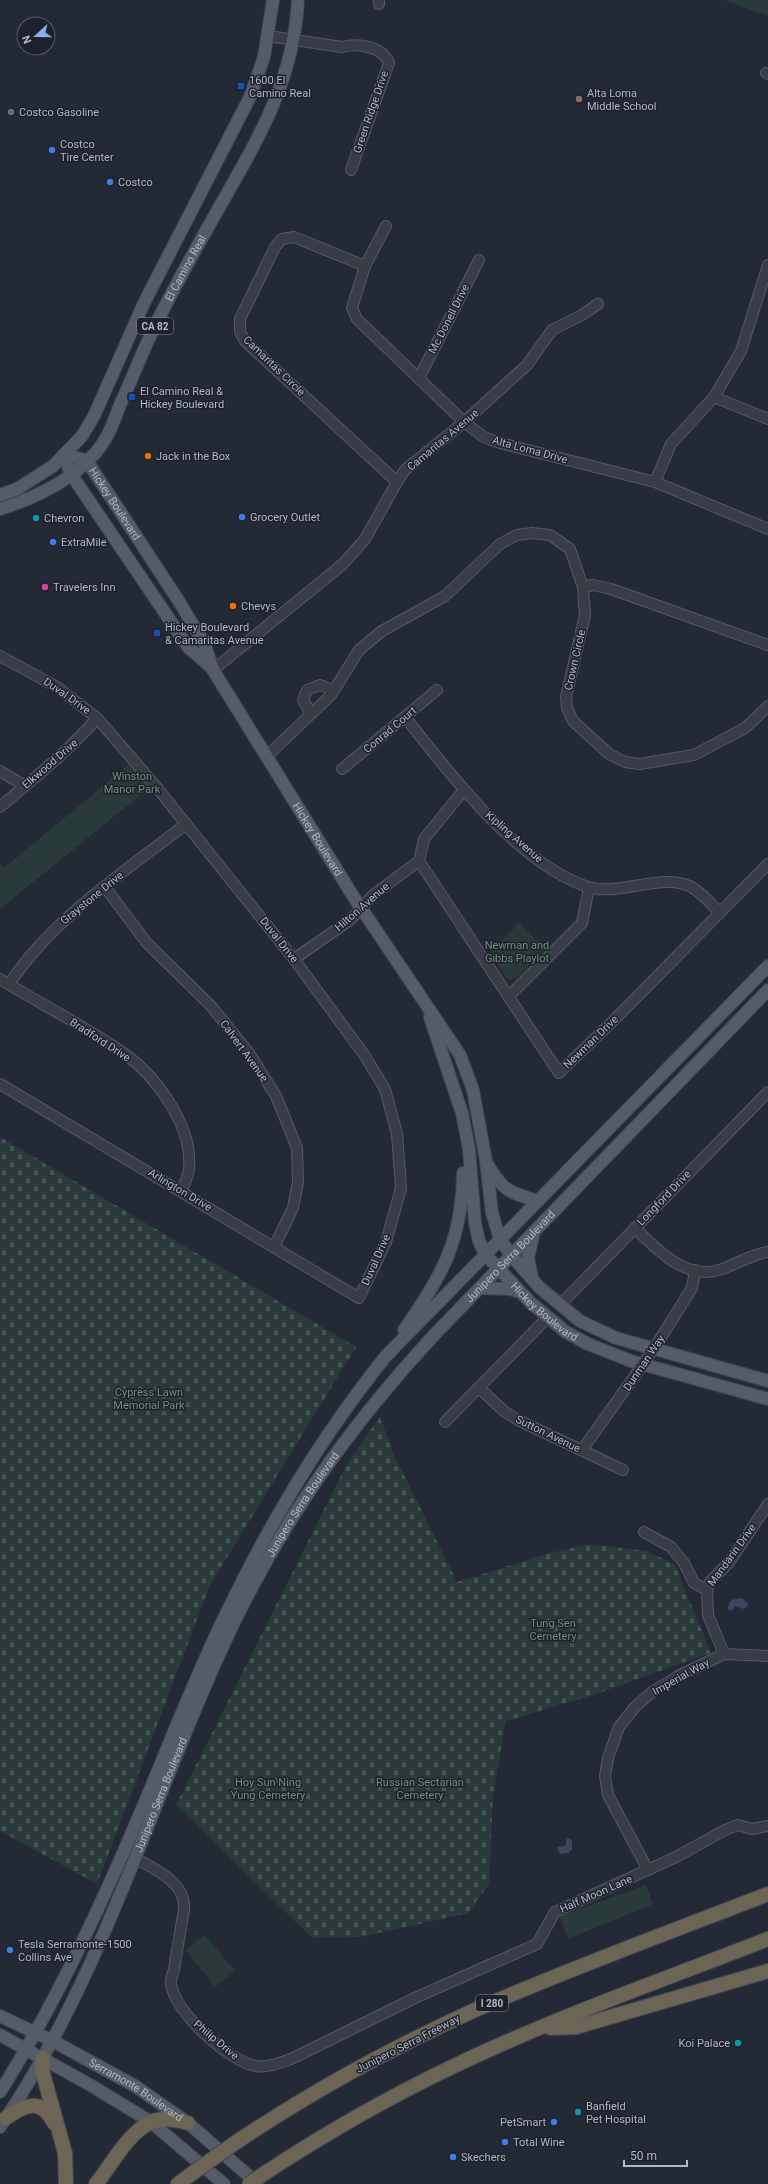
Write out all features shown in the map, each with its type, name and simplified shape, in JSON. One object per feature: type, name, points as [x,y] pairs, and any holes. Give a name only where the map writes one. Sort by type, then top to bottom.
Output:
[{"type":"highway","name":"Junipero Serra Freeway","points":[[178,2184],[232,2145],[337,2080],[442,2026],[510,1996],[768,1894]]},
{"type":"highway","points":[[249,2184],[262,2178],[325,2135],[390,2098],[456,2065],[539,2029],[768,1939]]},
{"type":"highway","points":[[539,2029],[576,2027],[768,1971]]},
{"type":"highway","points":[[43,2058],[42,2070],[63,2145],[67,2169],[66,2184]]},
{"type":"highway","points":[[3,2123],[26,2107],[33,2105],[40,2107],[52,2119],[63,2145]]},
{"type":"highway","points":[[96,2184],[131,2139],[151,2122],[170,2119],[188,2123]]},
{"type":"main road","name":"El Camino Real","points":[[0,495],[18,489],[39,476],[82,436],[94,416],[144,303],[210,171],[242,114],[257,78],[268,36],[273,0]]},
{"type":"main road","name":"El Camino Real","points":[[0,509],[25,501],[48,489],[71,474],[87,462],[104,440],[154,327],[265,125],[282,87],[294,41],[298,0]]},
{"type":"main road","name":"Hickey Boulevard","points":[[64,454],[87,462],[205,645],[213,670],[266,757],[426,1007],[451,1041],[468,1072],[473,1090],[486,1161],[492,1213],[500,1239],[511,1255],[534,1281],[580,1321],[616,1338],[768,1381]]},
{"type":"main road","name":"Hickey Boulevard","points":[[64,454],[71,474],[188,647],[213,670]]},
{"type":"main road","name":"Junipero Serra Boulevard","points":[[0,2092],[26,2049],[95,1914],[211,1645],[246,1574],[322,1442],[386,1356],[768,966]]},
{"type":"main road","name":"Junipero Serra Boulevard","points":[[3,2123],[53,2041],[89,1969],[221,1650],[273,1547],[325,1466],[353,1428],[399,1372],[768,990]]},
{"type":"main road","name":"Hickey Boulevard","points":[[426,1007],[457,1095],[468,1140],[473,1214],[479,1241],[485,1254],[520,1292],[548,1318],[572,1336],[610,1354],[768,1399]]},
{"type":"main road","points":[[386,1356],[429,1295],[451,1252],[462,1207],[464,1160],[468,1140]]},
{"type":"main road","points":[[486,1161],[500,1185],[509,1192],[538,1201]]},
{"type":"main road","points":[[534,1281],[528,1266],[528,1258],[535,1230]]},
{"type":"main road","points":[[480,1288],[510,1289],[520,1292]]},
{"type":"main road","name":"Serramonte Boulevard","points":[[0,2016],[53,2041],[135,2086],[262,2178]]},
{"type":"main road","name":"Serramonte Boulevard","points":[[0,2035],[43,2058],[151,2122],[224,2184]]},
{"type":"street","name":"Green Ridge Drive","points":[[268,36],[342,47],[351,45],[374,48],[386,55],[389,63],[351,170]]},
{"type":"street","name":"Alta Loma Drive","points":[[386,226],[365,266],[352,308],[357,319],[464,422],[484,437],[500,443],[655,482],[768,529]]},
{"type":"street","name":"Camaritas Circle","points":[[365,266],[294,237],[282,239],[275,247],[240,319],[240,332],[245,341],[397,482]]},
{"type":"street","name":"Mc Donell Drive","points":[[419,378],[479,260]]},
{"type":"street","points":[[655,482],[671,444],[714,397],[741,351],[766,276],[768,265]]},
{"type":"street","name":"Camaritas Avenue","points":[[213,670],[343,564],[365,539],[397,482],[406,470],[464,422],[527,365],[552,330],[582,315],[598,304]]},
{"type":"street","points":[[714,397],[768,419]]},
{"type":"street","name":"Crown Circle","points":[[266,757],[333,690],[359,650],[382,631],[445,596],[500,544],[516,535],[532,533],[550,535],[570,549],[583,587],[585,615],[566,698],[567,708],[573,722],[609,754],[625,762],[639,764],[694,755],[745,728],[768,706]]},
{"type":"street","points":[[583,587],[592,585],[611,589],[768,645]]},
{"type":"street","name":"Duval Drive","points":[[0,656],[57,687],[97,718],[186,824],[294,959],[365,1056],[385,1089],[397,1134],[401,1188],[386,1242],[359,1298]]},
{"type":"street","points":[[310,714],[303,700],[307,690],[315,685],[320,685],[333,690]]},
{"type":"street","name":"Conrad Court","points":[[342,769],[437,690]]},
{"type":"street","name":"Elkwood Drive","points":[[0,807],[79,740],[97,718]]},
{"type":"street","name":"Kipling Avenue","points":[[405,718],[463,791],[523,848],[556,872],[589,888],[617,888],[664,882],[686,885],[694,888],[720,913]]},
{"type":"street","points":[[0,771],[25,786]]},
{"type":"street","points":[[419,861],[424,839],[463,791]]},
{"type":"street","name":"Graystone Drive","points":[[4,981],[43,940],[73,912],[186,824]]},
{"type":"street","name":"Hilton Avenue","points":[[294,959],[349,921],[373,895],[419,861]]},
{"type":"street","name":"Newman Drive","points":[[419,861],[559,1073],[768,864]]},
{"type":"street","name":"Calvert Avenue","points":[[105,887],[146,942],[211,1006],[249,1053],[276,1096],[297,1148],[298,1182],[293,1208],[274,1247]]},
{"type":"street","points":[[509,996],[582,923],[589,888]]},
{"type":"street","name":"Bradford Drive","points":[[4,981],[125,1054],[150,1076],[176,1114],[190,1150],[189,1170],[181,1191]]},
{"type":"street","name":"Arlington Drive","points":[[0,1084],[359,1298]]},
{"type":"street","name":"Longford Drive","points":[[560,1305],[768,1092]]},
{"type":"street","points":[[635,1228],[662,1254],[673,1262],[695,1270],[720,1270],[760,1253],[768,1252]]},
{"type":"street","name":"Dunman Way","points":[[582,1450],[662,1336],[692,1288],[695,1270]]},
{"type":"street","points":[[445,1422],[548,1318]]},
{"type":"street","name":"Sutton Avenue","points":[[479,1388],[505,1412],[623,1470]]},
{"type":"street","name":"Mandarin Drive","points":[[724,1654],[708,1614],[707,1590],[710,1582],[730,1561],[768,1504]]},
{"type":"street","points":[[644,1532],[671,1547],[684,1563],[694,1583],[707,1590]]},
{"type":"street","name":"Imperial Way","points":[[648,1870],[608,1795],[605,1776],[610,1752],[619,1727],[635,1707],[652,1692],[678,1676],[724,1654],[768,1656]]},
{"type":"street","name":"Half Moon Lane","points":[[417,1997],[537,1944],[555,1912],[648,1870],[738,1825],[752,1829],[768,1826]]},
{"type":"street","name":"Philip Drive","points":[[136,1858],[175,1884],[184,1899],[184,1909],[171,1981],[177,2001],[186,2014],[214,2042],[233,2057],[244,2063],[257,2066],[276,2064],[291,2059],[417,1997]]},
{"type":"green space","points":[[724,0],[768,0],[768,16]]},
{"type":"green space","name":"Winston Manor Park","points":[[134,760],[154,784],[0,909],[0,863],[4,868]]},
{"type":"green space","name":"Newman and Gibbs Playlot","points":[[519,923],[545,949],[519,976],[510,980],[507,978],[490,953]]},
{"type":"green space","name":"Cypress Lawn Memorial Park","points":[[0,1137],[356,1347],[210,1585],[97,1884],[0,1831]]},
{"type":"green space","points":[[380,1417],[394,1455],[457,1582],[550,1553],[590,1544],[647,1551],[675,1565],[711,1653],[593,1695],[506,1721],[493,1794],[489,1884],[468,1913],[361,1937],[312,1938],[176,1805],[348,1462]]},
{"type":"green space","points":[[646,1885],[653,1904],[568,1939],[560,1916]]},
{"type":"green space","points":[[205,1935],[235,1971],[215,1987],[186,1950]]},
{"type":"water","points":[[742,1598],[748,1604],[747,1607],[744,1609],[735,1606],[732,1611],[727,1609],[731,1600]]},
{"type":"water","points":[[567,1838],[572,1840],[572,1850],[568,1853],[560,1854],[557,1847],[565,1846]]},
{"type":"place","name":"1600 El Camino Real","points":[[241,86]]},
{"type":"place","name":"Alta Loma Middle School","points":[[579,99]]},
{"type":"place","name":"Costco Gasoline","points":[[11,112]]},
{"type":"place","name":"Costco Tire Center","points":[[52,150]]},
{"type":"place","name":"Costco","points":[[110,182]]},
{"type":"place","name":"El Camino Real & Hickey Boulevard","points":[[132,397]]},
{"type":"place","name":"Jack in the Box","points":[[148,456]]},
{"type":"place","name":"Grocery Outlet","points":[[242,517]]},
{"type":"place","name":"Chevron","points":[[36,518]]},
{"type":"place","name":"ExtraMile","points":[[53,542]]},
{"type":"place","name":"Travelers Inn","points":[[45,587]]},
{"type":"place","name":"Chevys","points":[[233,606]]},
{"type":"place","name":"Hickey Boulevard & Camaritas Avenue","points":[[157,633]]},
{"type":"place","name":"Tesla Serramonte-1500 Collins Ave","points":[[10,1950]]},
{"type":"place","name":"Koi Palace","points":[[738,2043]]},
{"type":"place","name":"Banfield Pet Hospital","points":[[578,2112]]},
{"type":"place","name":"PetSmart","points":[[554,2122]]},
{"type":"place","name":"Total Wine","points":[[505,2142]]},
{"type":"place","name":"Skechers","points":[[453,2157]]},
{"type":"park label","name":"Tung Sen Cemetery","points":[[553,1629]]},
{"type":"park label","name":"Hoy Sun Ning Yung Cemetery","points":[[268,1788]]},
{"type":"park label","name":"Russian Sectarian Cemetery","points":[[420,1788]]}]
